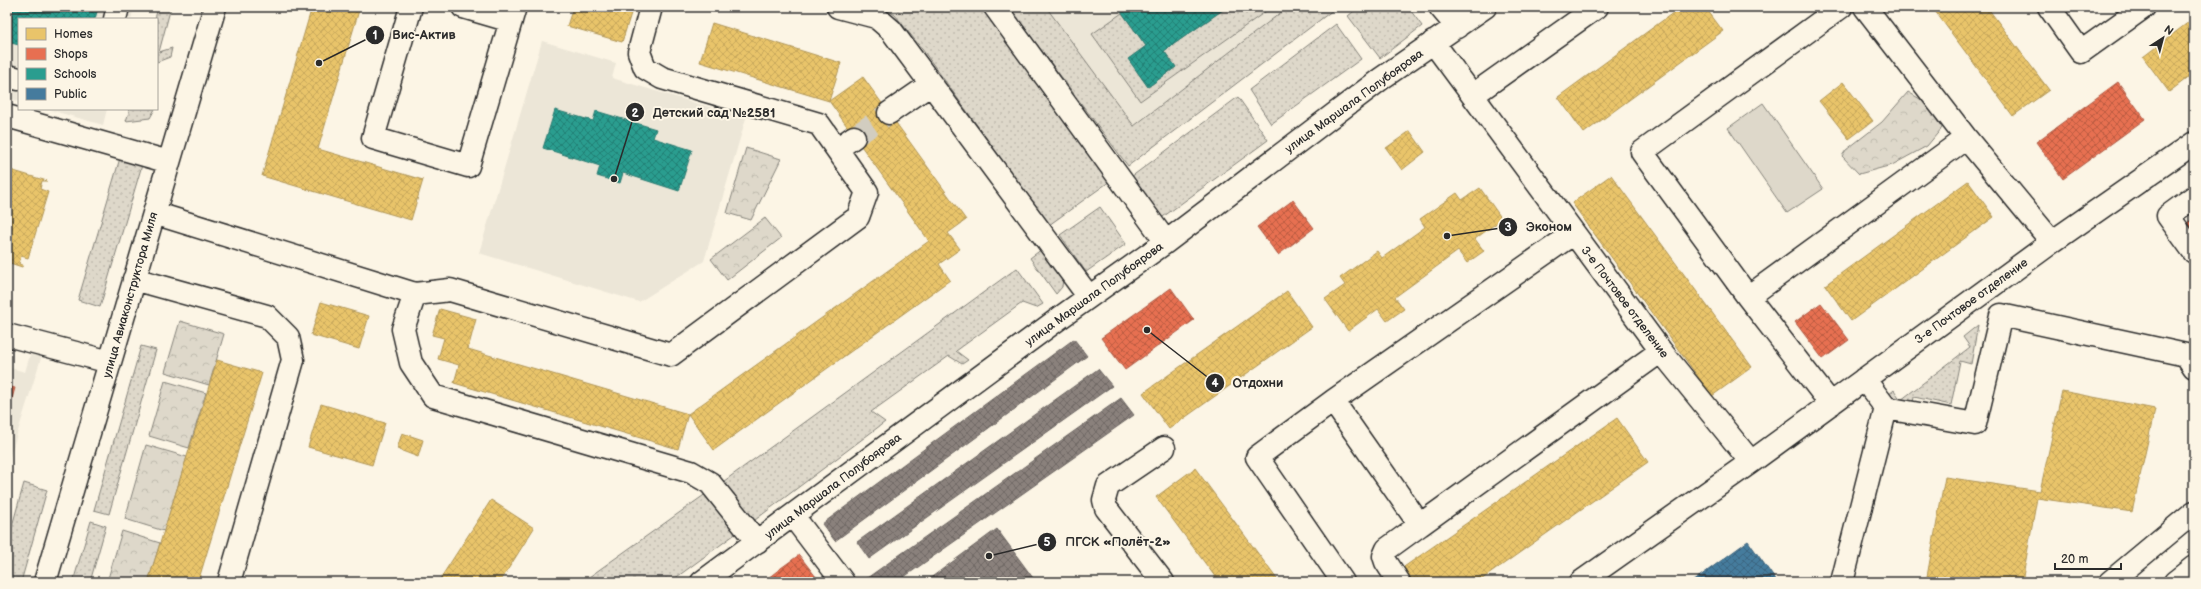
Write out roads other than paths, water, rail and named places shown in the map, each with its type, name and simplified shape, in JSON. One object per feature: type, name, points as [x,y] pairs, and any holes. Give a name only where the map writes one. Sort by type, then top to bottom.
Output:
[{"type":"street","points":[[115,18],[118,7]]},
{"type":"street","name":"улица Авиаконструктора Миля","points":[[45,582],[215,7]]},
{"type":"street","points":[[411,7],[373,138],[468,166],[513,14],[462,7]]},
{"type":"street","points":[[154,213],[415,294],[450,290],[671,355],[858,217],[867,192],[819,124],[662,78],[645,68],[639,52],[651,7]]},
{"type":"street","points":[[838,7],[876,17],[886,26],[932,84],[1089,297]]},
{"type":"street","points":[[995,7],[1166,242]]},
{"type":"street","points":[[1440,7],[1457,27]]},
{"type":"street","name":"улица Маршала Полубоярова","points":[[702,582],[1166,242],[1382,78],[1485,7]]},
{"type":"street","points":[[1473,95],[1597,7]]},
{"type":"street","points":[[1831,404],[1748,297],[1642,152],[1841,7]]},
{"type":"street","points":[[1865,7],[1966,138],[2052,242]]},
{"type":"street","points":[[2049,7],[2081,52],[2144,7]]},
{"type":"street","name":"3-е Почтовое отделение","points":[[1433,42],[1661,351],[1751,462]]},
{"type":"street","points":[[7,76],[18,79]]},
{"type":"street","points":[[889,113],[932,84]]},
{"type":"street","points":[[7,116],[169,162]]},
{"type":"street","points":[[837,149],[854,137]]},
{"type":"street","points":[[1748,297],[1966,138]]},
{"type":"street","name":"3-е Почтовое отделение","points":[[1581,582],[1751,462],[2052,242],[2194,143]]},
{"type":"street","points":[[2194,197],[2168,216],[2194,252]]},
{"type":"street","points":[[1343,582],[1257,457],[1333,401],[1574,233]]},
{"type":"street","points":[[134,279],[267,316],[288,337],[293,360],[229,582]]},
{"type":"street","points":[[1984,292],[2001,315],[2186,355],[2194,367]]},
{"type":"street","points":[[415,294],[403,329],[411,363],[433,396],[691,472],[710,483],[757,542]]},
{"type":"street","points":[[1864,379],[1886,408],[1975,424],[2001,315]]},
{"type":"street","points":[[7,335],[110,362]]},
{"type":"street","points":[[1399,582],[1386,562],[1384,556],[1387,549],[1661,351]]},
{"type":"street","points":[[1333,401],[1420,525]]},
{"type":"street","points":[[1842,582],[1886,408]]},
{"type":"street","points":[[1163,582],[1106,508],[1104,500],[1108,486],[1164,448]]},
{"type":"street","points":[[2110,582],[2193,509]]},
{"type":"street","points":[[793,516],[843,582]]},
{"type":"street","points":[[2175,582],[2194,567]]},
{"type":"tunnel","points":[[854,137],[889,113]]},
{"type":"place","name":"Вис-Актив","points":[[319,63]]},
{"type":"place","name":"Детский сад №2581","points":[[614,179]]},
{"type":"place","name":"Эконом","points":[[1447,236]]},
{"type":"place","name":"Отдохни","points":[[1147,330]]},
{"type":"place","name":"ПГСК «Полёт-2»","points":[[989,556]]}]
